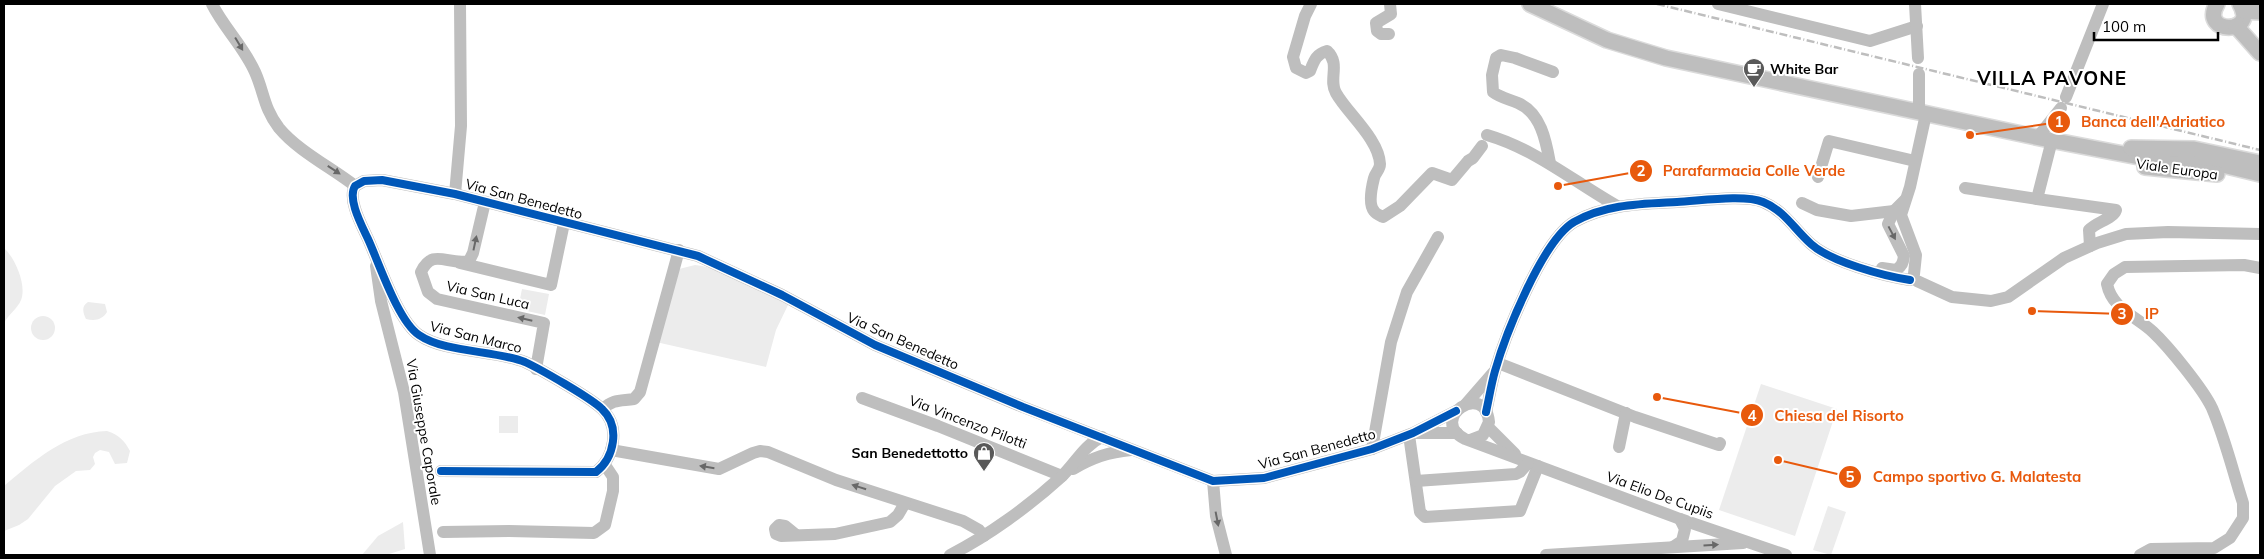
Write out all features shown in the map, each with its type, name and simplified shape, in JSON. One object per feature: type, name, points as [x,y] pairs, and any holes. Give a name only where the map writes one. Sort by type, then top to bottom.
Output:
[{"type":"main road","name":"Viale Europa","points":[[1530,4],[1607,40],[1636,50],[2045,139],[2139,157],[2210,162],[2260,174]]},
{"type":"main road","points":[[2217,4],[2214,14],[2217,22],[2227,28],[2236,26],[2241,22],[2242,8],[2260,12]]},
{"type":"main road","points":[[2236,26],[2260,53]]},
{"type":"main road","name":"Viale Europa","points":[[2095,148],[2183,148],[2209,151],[2260,163]]},
{"type":"main road","name":"Viale Europa","points":[[2095,148],[2140,166],[2214,174],[2260,184]]},
{"type":"street","points":[[212,4],[256,73],[265,105],[280,129],[310,154],[355,186]]},
{"type":"street","points":[[441,471],[596,472],[605,465],[611,450],[614,432],[603,409],[610,402],[617,399],[634,399],[640,392],[680,250],[632,232],[526,204],[455,194],[461,126],[460,4]]},
{"type":"street","points":[[1311,4],[1293,57],[1296,68],[1306,73],[1310,71],[1320,53],[1327,51],[1332,56],[1335,63],[1333,85],[1336,94],[1361,123],[1378,156],[1380,165],[1374,176],[1370,202],[1374,212],[1383,218],[1400,206],[1432,173],[1452,180],[1468,161],[1473,158],[1485,141],[1512,142],[1550,163],[1616,206]]},
{"type":"street","points":[[1389,34],[1381,34],[1376,27],[1376,23],[1390,14],[1390,4]]},
{"type":"street","points":[[1718,4],[1870,41],[1917,26]]},
{"type":"street","points":[[1915,4],[1918,58]]},
{"type":"street","points":[[2037,199],[2045,139],[2064,102],[2103,4]]},
{"type":"street","points":[[1550,163],[1541,126],[1528,109],[1493,92],[1492,75],[1496,58],[1501,56],[1515,58],[1553,72]]},
{"type":"street","points":[[1914,278],[1916,255],[1901,214],[1915,161],[1923,113],[1919,74]]},
{"type":"street","points":[[1818,177],[1823,140],[1915,161]]},
{"type":"street","name":"Via San Benedetto","points":[[355,186],[364,181],[382,180],[455,194],[564,223],[680,250],[728,268],[875,345],[1014,404],[1135,449],[1213,481],[1264,478],[1372,449],[1411,434]]},
{"type":"street","name":"Via San Marco","points":[[355,186],[352,196],[375,256],[405,322],[418,335],[434,342],[524,362],[603,409]]},
{"type":"street","points":[[1965,188],[2116,210],[2113,215],[2095,224],[2089,230],[2090,246]]},
{"type":"street","points":[[1486,412],[1497,367],[1520,303],[1554,240],[1572,223],[1590,214],[1616,206],[1737,198],[1762,201],[1784,214],[1809,242],[1828,256],[1885,275],[1914,278],[1952,297],[1991,301],[2008,297],[2064,258],[2090,246],[2126,234],[2196,231],[2260,234]]},
{"type":"street","points":[[1828,256],[1855,258],[1890,270],[1896,270],[1902,266],[1904,256],[1888,224],[1894,211],[1906,198]]},
{"type":"street","name":"Via San Luca","points":[[485,202],[473,254],[469,261],[460,263],[434,258],[426,262],[421,272],[428,292],[437,299],[544,323],[536,369]]},
{"type":"street","points":[[1802,203],[1817,210],[1851,216],[1894,211]]},
{"type":"street","points":[[460,263],[550,285],[564,223]]},
{"type":"street","points":[[1372,449],[1391,342],[1407,292],[1438,237]]},
{"type":"street","name":"Via Giuseppe Caporale","points":[[375,256],[381,301],[404,392],[430,555]]},
{"type":"street","points":[[2140,555],[2151,549],[2214,548],[2230,538],[2242,518],[2243,503],[2212,407],[2153,332],[2116,304],[2109,294],[2107,284],[2114,274],[2125,267],[2244,265],[2260,268]]},
{"type":"street","points":[[1457,433],[1452,422],[1461,407],[1497,367]]},
{"type":"street","points":[[1497,367],[1719,445],[1720,443]]},
{"type":"street","name":"Via Vincenzo Pilotti","points":[[862,398],[938,426],[1062,476]]},
{"type":"street","points":[[1478,405],[1486,412],[1488,417],[1488,428],[1479,438],[1470,440],[1457,433],[1411,434],[1461,407],[1478,405]]},
{"type":"street","points":[[1619,446],[1626,413]]},
{"type":"street","points":[[1488,428],[1502,443],[1530,463]]},
{"type":"street","points":[[1080,429],[1089,440],[1089,453]]},
{"type":"street","points":[[1411,434],[1420,512],[1426,517],[1517,512],[1522,507],[1530,463]]},
{"type":"street","points":[[950,555],[984,536],[1062,476],[1089,453],[1102,437]]},
{"type":"street","name":"Via Elio De Cupiis","points":[[1470,440],[1680,519],[1786,555]]},
{"type":"street","points":[[1089,453],[1135,449]]},
{"type":"street","points":[[611,450],[719,469],[760,451],[905,503],[963,521],[979,530],[984,536]]},
{"type":"street","points":[[1416,481],[1516,474],[1530,463]]},
{"type":"street","points":[[443,532],[594,533],[604,525],[613,491],[613,477],[605,465]]},
{"type":"street","points":[[1213,481],[1216,516],[1226,555]]},
{"type":"street","points":[[796,535],[836,534],[890,522],[898,515],[905,503]]},
{"type":"street","points":[[1674,547],[1682,541],[1685,529],[1680,519]]},
{"type":"street","points":[[1546,555],[1748,542]]},
{"type":"shaded area","points":[[4,248],[19,272],[22,294],[20,303],[4,323]]},
{"type":"shaded area","points":[[695,265],[730,275],[788,305],[776,330],[766,367],[656,342],[679,269]]},
{"type":"shaded area","points":[[522,289],[549,294],[545,315],[518,309]]},
{"type":"shaded area","points":[[88,302],[105,304],[107,312],[98,319],[86,319],[83,312]]},
{"type":"shaded area","points":[[43,316],[52,319],[55,328],[52,337],[43,340],[34,337],[31,328],[34,319]]},
{"type":"shaded area","points":[[1761,384],[1837,409],[1795,536],[1719,510]]},
{"type":"shaded area","points":[[499,416],[518,416],[518,433],[499,433]]},
{"type":"shaded area","points":[[107,431],[118,436],[128,447],[130,451],[127,463],[115,464],[109,452],[100,450],[93,457],[95,464],[90,470],[76,471],[55,486],[28,519],[4,531],[4,486],[39,458],[64,442],[92,433]]},
{"type":"shaded area","points":[[1828,506],[1846,512],[1831,555],[1813,550]]},
{"type":"shaded area","points":[[403,522],[405,549],[386,555],[362,555],[378,536]]},
{"type":"railway","points":[[1657,4],[2260,150]]},
{"type":"cycle path","points":[[441,471],[596,472],[611,451],[613,442],[612,424],[608,416],[596,404],[525,362],[499,355],[442,345],[419,335],[411,328],[390,291],[356,212],[353,191],[355,186],[364,181],[382,180],[455,194],[698,256],[782,295],[875,345],[1023,407],[1213,481],[1264,478],[1372,449],[1413,433],[1456,411]]},
{"type":"cycle path","points":[[1486,412],[1494,376],[1507,336],[1526,290],[1550,248],[1562,232],[1574,222],[1611,208],[1650,203],[1721,199],[1745,198],[1755,200],[1777,210],[1811,244],[1831,257],[1873,272],[1910,280]]},
{"type":"place","name":"White Bar","points":[[1754,88]]},
{"type":"place","name":"Banca dell'Adriatico","points":[[1970,135]]},
{"type":"place","name":"Parafarmacia Colle Verde","points":[[1558,186]]},
{"type":"place","name":"IP","points":[[2032,311]]},
{"type":"place","name":"Chiesa del Risorto","points":[[1657,397]]},
{"type":"place","name":"Campo sportivo G. Malatesta","points":[[1778,460]]},
{"type":"place","name":"San Benedettotto","points":[[984,472]]},
{"type":"district","name":"VILLA PAVONE","points":[[2052,78]]}]
